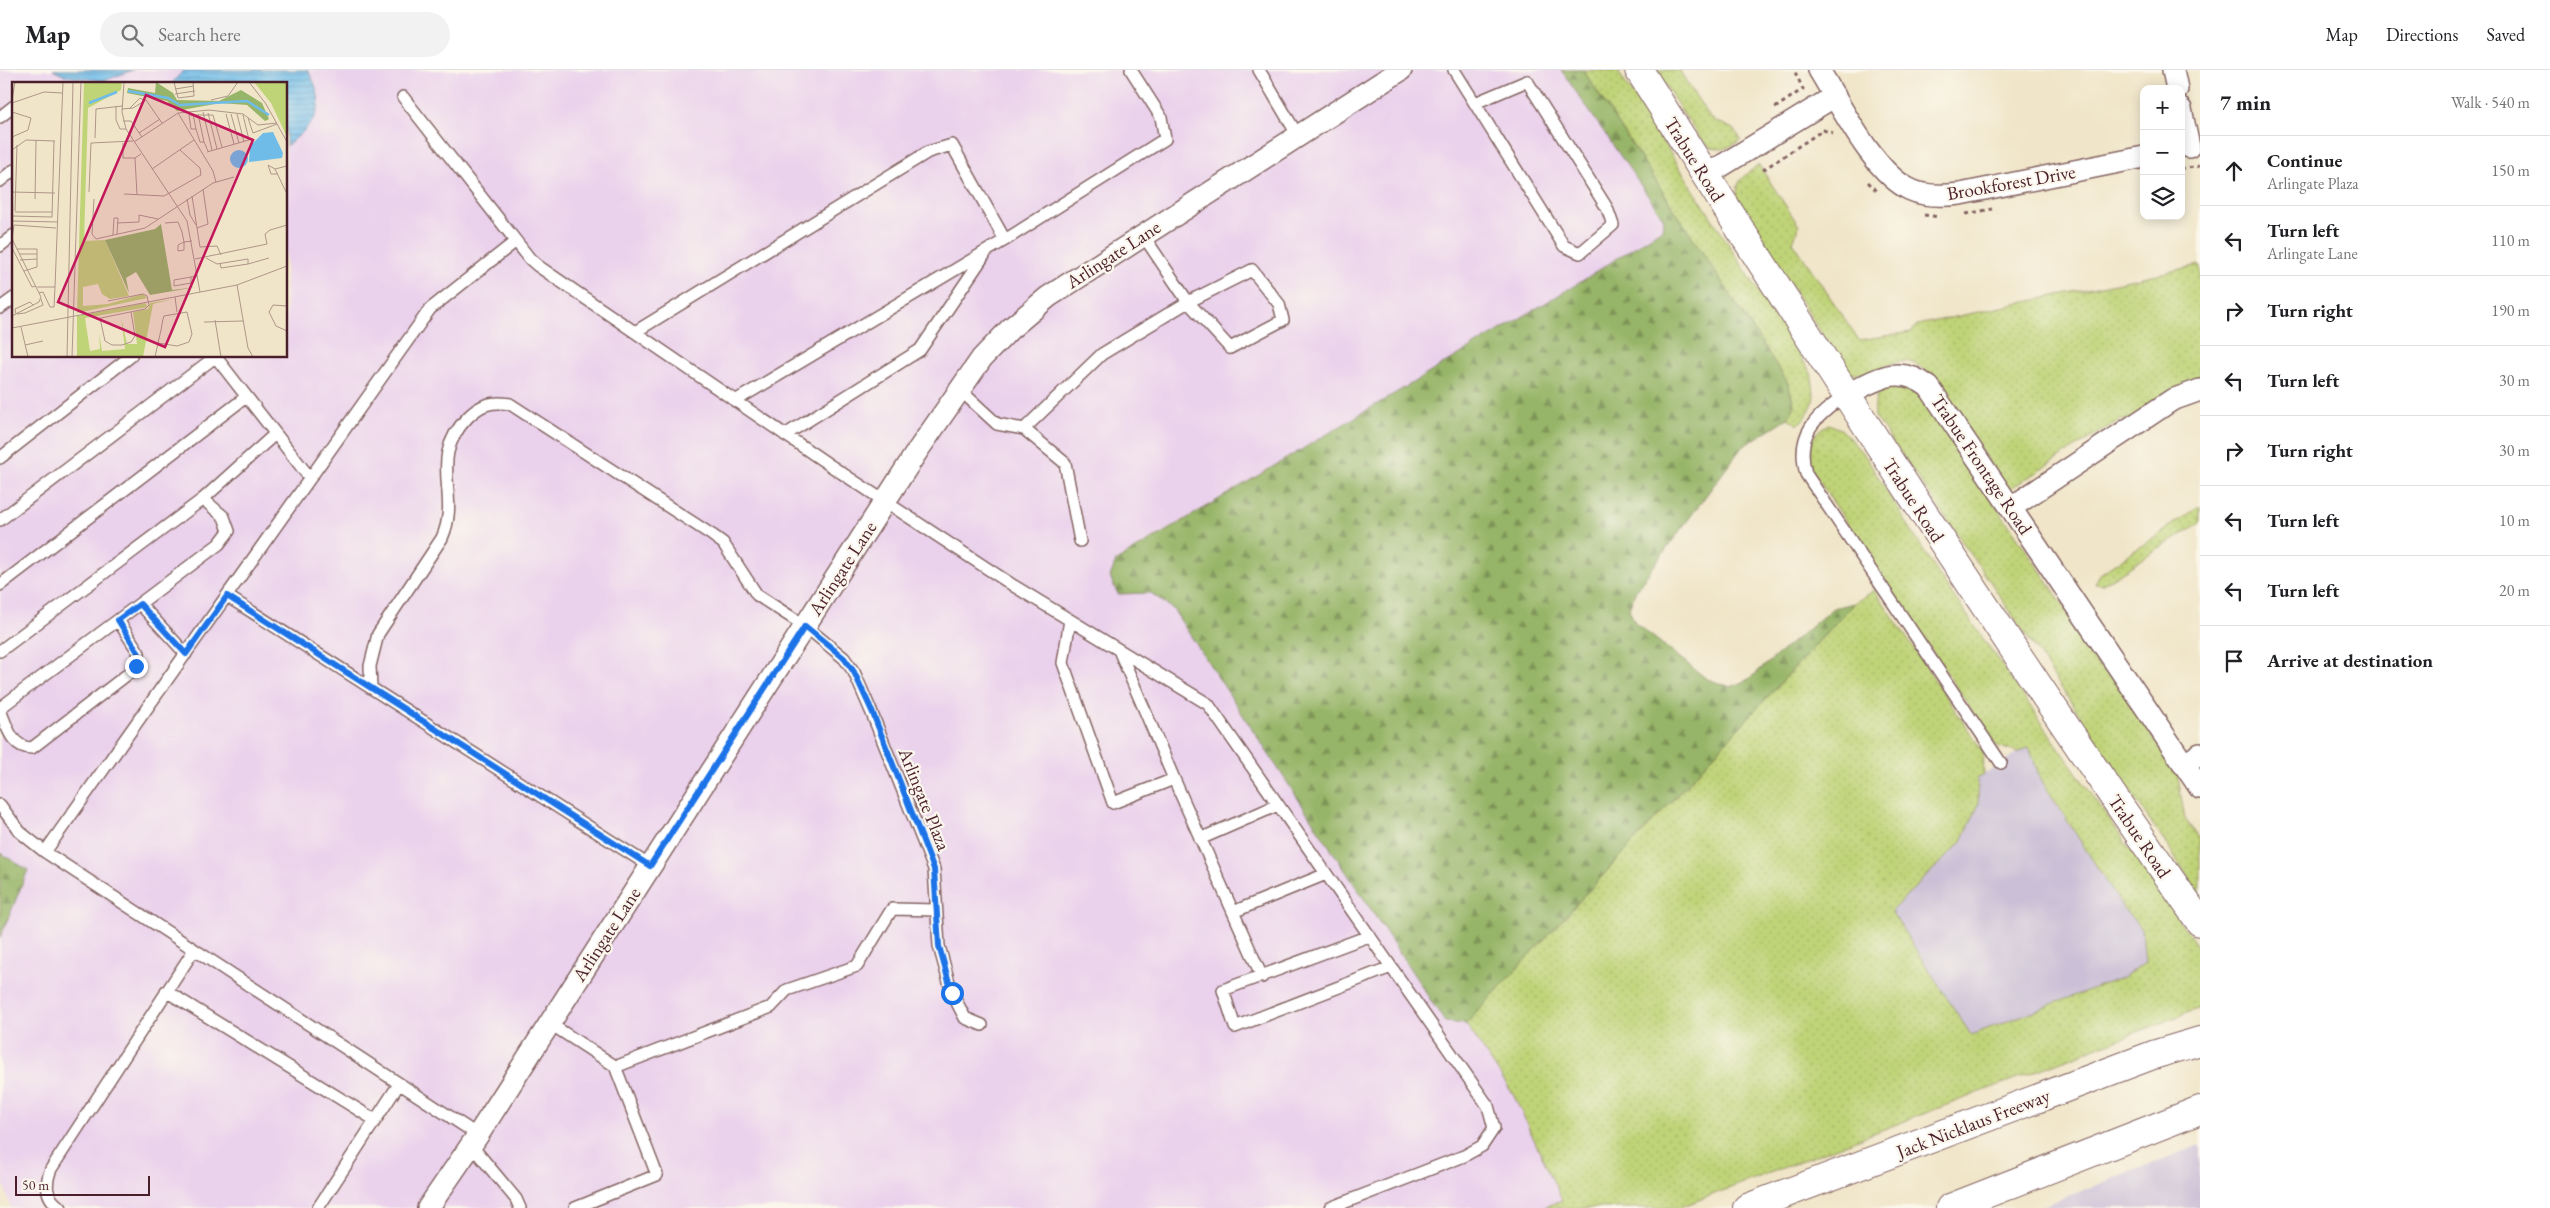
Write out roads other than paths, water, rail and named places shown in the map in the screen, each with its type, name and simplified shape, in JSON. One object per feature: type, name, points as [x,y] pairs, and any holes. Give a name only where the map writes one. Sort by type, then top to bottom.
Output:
[{"type":"main road","name":"Trabue Road","points":[[1639,70],[1705,176],[2000,632],[2194,914]]},
{"type":"main road","points":[[2153,1055],[2200,1032]]},
{"type":"main road","name":"Jack Nicklaus Freeway","points":[[1746,1208],[2153,1055],[2200,1041]]},
{"type":"main road","points":[[1950,1208],[2200,1110]]},
{"type":"street","name":"Arlingate Lane","points":[[428,1208],[474,1140],[885,500],[959,389],[993,346],[1040,303],[1401,70]]},
{"type":"street","name":"Brookforest Drive","points":[[1819,70],[1884,170],[1911,190],[1943,196],[1960,194],[2140,158]]},
{"type":"street","points":[[2173,70],[2176,85]]},
{"type":"street","points":[[1705,176],[1835,96]]},
{"type":"street","points":[[2185,126],[2190,147]]},
{"type":"street","name":"Trabue Frontage Road","points":[[1846,395],[1880,377],[1910,375],[1920,380],[1936,396],[2012,508],[2192,760],[2200,788]]},
{"type":"street","points":[[2012,508],[2172,400],[2200,390]]},
{"type":"lane","points":[[735,401],[987,252],[1166,139],[1161,117],[1131,70]]},
{"type":"lane","points":[[1259,70],[1298,136]]},
{"type":"lane","points":[[1454,70],[1564,246],[1580,254],[1613,225],[1607,208],[1527,82],[1475,103]]},
{"type":"lane","points":[[404,97],[516,241],[538,266],[785,435],[1014,586],[1208,704],[1488,1106],[1494,1128],[1482,1146],[1464,1156],[1330,1208]]},
{"type":"lane","points":[[0,117],[12,108]]},
{"type":"lane","points":[[635,332],[928,152],[952,145],[1005,240]]},
{"type":"lane","points":[[0,181],[12,172]]},
{"type":"lane","points":[[1024,429],[1102,354],[1188,302],[1252,270],[1279,304],[1283,320],[1230,348],[1188,302],[1143,235]]},
{"type":"lane","points":[[0,246],[12,237]]},
{"type":"lane","points":[[45,852],[430,309],[516,241]]},
{"type":"lane","points":[[785,435],[920,350],[987,252]]},
{"type":"lane","points":[[0,308],[12,299]]},
{"type":"lane","points":[[0,458],[128,358]]},
{"type":"lane","points":[[0,520],[212,358]]},
{"type":"lane","points":[[217,358],[310,478]]},
{"type":"lane","points":[[959,389],[997,424],[1024,429],[1065,463],[1080,541]]},
{"type":"lane","name":"Trabue Frontage Road","points":[[1846,395],[1824,411],[1804,439],[1802,458],[1806,474],[2001,764]]},
{"type":"lane","points":[[0,585],[246,397]]},
{"type":"lane","name":"Arlingate Plaza","points":[[371,687],[370,666],[378,634],[442,538],[447,527],[449,511],[445,468],[446,454],[453,436],[476,409],[486,403],[510,404],[712,534],[723,543],[757,594],[805,626],[844,658],[864,692],[934,869],[939,946],[952,993],[965,1018],[982,1025]]},
{"type":"lane","points":[[0,651],[203,499],[275,434]]},
{"type":"lane","points":[[118,620],[139,654],[136,666],[32,748],[24,748],[13,740],[0,709],[118,620],[140,604],[219,544],[229,531],[224,518],[203,499]]},
{"type":"lane","points":[[227,596],[650,866]]},
{"type":"lane","points":[[140,604],[186,654]]},
{"type":"lane","points":[[1070,620],[1063,663],[1113,803],[1174,779]]},
{"type":"lane","points":[[1119,650],[1200,839],[1262,977]]},
{"type":"lane","points":[[1200,839],[1278,804]]},
{"type":"lane","points":[[0,805],[20,832],[45,852],[399,1084],[474,1140],[516,1199],[520,1208]]},
{"type":"lane","points":[[1233,912],[1326,874]]},
{"type":"lane","points":[[615,1067],[771,1007],[787,990],[857,966],[892,909],[936,910]]},
{"type":"lane","points":[[1369,936],[1223,990],[1236,1027],[1391,967]]},
{"type":"lane","points":[[58,1207],[46,1188],[51,1169],[194,950]]},
{"type":"lane","points":[[166,991],[375,1120]]},
{"type":"lane","points":[[549,1023],[615,1067],[657,1175],[575,1208]]},
{"type":"lane","points":[[318,1208],[399,1084]]},
{"type":"water","points":[[53,70],[133,70],[104,81],[65,76]]},
{"type":"water","points":[[184,70],[308,70],[318,95],[318,104],[312,121],[288,144],[288,82],[173,82]]}]
